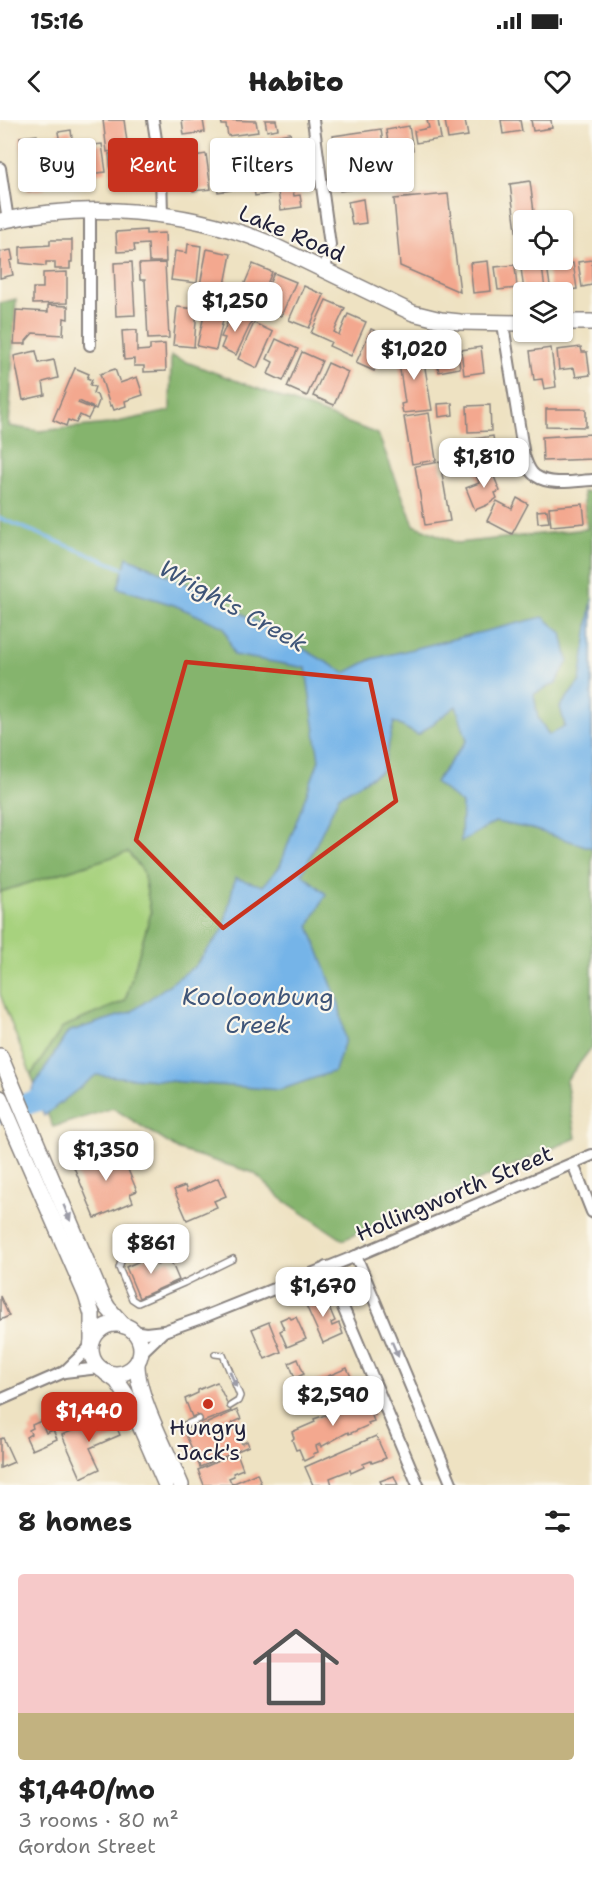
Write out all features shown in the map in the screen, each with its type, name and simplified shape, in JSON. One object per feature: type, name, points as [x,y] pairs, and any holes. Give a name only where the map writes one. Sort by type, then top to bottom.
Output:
[{"type":"main road","name":"Lake Road","points":[[4,221],[90,210],[118,211],[201,222],[244,233],[413,313],[441,320],[513,324]]},
{"type":"main road","points":[[573,322],[592,322]]},
{"type":"main road","points":[[0,1056],[102,1298],[108,1308],[138,1338],[136,1376],[181,1485]]},
{"type":"main road","points":[[0,1098],[88,1302],[94,1326],[91,1344],[92,1358],[102,1370],[117,1381],[128,1396],[166,1485]]},
{"type":"main road","points":[[91,1344],[95,1335],[104,1327],[112,1324],[128,1328]]},
{"type":"main road","points":[[102,1370],[116,1374],[124,1373],[138,1358]]},
{"type":"street","points":[[153,120],[161,172],[162,216]]},
{"type":"street","points":[[313,120],[330,245],[325,270]]},
{"type":"street","points":[[0,168],[4,221]]},
{"type":"street","points":[[90,210],[90,345]]},
{"type":"street","points":[[503,324],[524,456],[528,468],[535,476],[551,481],[592,480]]},
{"type":"street","name":"Hollingworth Street","points":[[128,1328],[146,1333],[164,1331],[356,1256],[592,1155]]},
{"type":"street","points":[[573,1164],[592,1212]]},
{"type":"street","points":[[356,1256],[452,1485]]},
{"type":"street","points":[[326,1267],[418,1485]]},
{"type":"street","name":"Hollingworth Street","points":[[138,1358],[164,1331]]},
{"type":"street","points":[[64,1372],[91,1344]]},
{"type":"street","points":[[0,1400],[64,1372],[102,1370]]},
{"type":"lane","points":[[123,1256],[119,1268],[132,1299],[138,1303],[233,1259]]},
{"type":"lane","points":[[216,1354],[222,1355],[240,1396],[236,1404],[230,1406]]},
{"type":"lane","points":[[180,1427],[199,1419]]},
{"type":"highlighted area","points":[[186,662],[370,680],[396,801],[223,928],[136,840]]},
{"type":"green space","points":[[16,299],[9,426],[39,431],[108,424],[170,411],[171,356],[378,434],[414,525],[457,543],[587,529],[583,492],[592,492],[592,1047],[566,1081],[576,1138],[343,1240],[282,1199],[254,1173],[179,1150],[113,1108],[53,1127],[31,1075],[63,1027],[125,1001],[151,913],[143,871],[128,852],[0,892],[0,303]]},
{"type":"green space","points":[[128,852],[143,871],[151,913],[125,1001],[63,1027],[31,1075],[0,994],[0,892]]},
{"type":"water","name":"Kooloonbung Creek","points":[[127,557],[205,592],[345,673],[372,659],[543,617],[562,633],[568,661],[556,683],[534,694],[538,718],[549,735],[565,726],[560,707],[580,681],[592,599],[592,848],[532,829],[495,822],[461,842],[462,804],[435,782],[467,740],[456,706],[418,735],[394,722],[382,771],[339,796],[302,874],[326,894],[309,926],[339,1004],[345,1040],[335,1071],[280,1090],[96,1075],[44,1116],[39,1100],[32,1089],[68,1032],[131,1012],[195,966],[223,930],[235,878],[263,886],[280,866],[319,760],[306,668],[234,655],[224,627],[174,605],[118,588]]},
{"type":"building","points":[[103,120],[124,120],[126,138],[108,138],[107,152]]},
{"type":"building","points":[[182,120],[203,120],[205,132],[184,135]]},
{"type":"building","points":[[221,120],[256,121],[258,132],[228,136],[226,125],[222,125]]},
{"type":"building","points":[[265,120],[276,120],[278,129],[267,131]]},
{"type":"building","points":[[427,120],[438,120],[441,139],[416,143],[414,131],[429,128]]},
{"type":"building","points":[[445,120],[465,120],[468,136],[448,139]]},
{"type":"building","points":[[501,120],[520,120],[522,131],[503,134]]},
{"type":"building","points":[[531,120],[551,120],[552,128],[533,131]]},
{"type":"building","points":[[409,126],[411,138],[387,138],[386,130]]},
{"type":"building","points":[[381,129],[382,138],[333,138],[333,136]]},
{"type":"building","points":[[71,130],[72,138],[59,138],[58,132]]},
{"type":"building","points":[[290,133],[291,138],[269,138]]},
{"type":"building","points":[[37,135],[37,138],[20,138]]},
{"type":"building","points":[[102,144],[106,172],[96,173],[96,145]]},
{"type":"building","points":[[206,154],[210,189],[198,190],[198,155]]},
{"type":"building","points":[[530,181],[534,210],[513,210],[510,184]]},
{"type":"building","points":[[254,192],[273,192],[273,193],[255,196]]},
{"type":"building","points":[[278,192],[293,192],[294,196],[300,195],[302,207],[281,210]]},
{"type":"building","points":[[448,194],[460,292],[400,266],[394,199]]},
{"type":"building","points":[[363,199],[366,223],[352,225],[348,202]]},
{"type":"building","points":[[146,230],[146,234],[165,233],[166,262],[149,262],[148,244],[134,245],[135,251],[117,252],[116,232]]},
{"type":"building","points":[[50,240],[72,240],[70,269],[55,269],[55,262],[46,262],[46,266],[20,263],[20,247],[50,245]]},
{"type":"building","points":[[188,244],[201,246],[197,283],[171,280],[175,251],[187,253]]},
{"type":"building","points":[[207,249],[231,254],[224,290],[200,285]]},
{"type":"building","points":[[11,250],[13,260],[10,261],[13,275],[0,278],[0,252]]},
{"type":"building","points":[[592,260],[592,285],[582,287],[578,262]]},
{"type":"building","points":[[488,261],[491,291],[473,293],[470,263]]},
{"type":"building","points":[[132,262],[135,315],[116,316],[114,263]]},
{"type":"building","points":[[165,263],[169,338],[148,339],[145,280],[140,280],[139,264]]},
{"type":"building","points":[[573,263],[577,289],[573,289],[573,282],[549,282],[548,270],[573,270]]},
{"type":"building","points":[[253,264],[272,272],[258,306],[239,297]]},
{"type":"building","points":[[513,265],[516,282],[513,282],[513,288],[498,290],[495,267]]},
{"type":"building","points":[[521,270],[542,270],[544,282],[523,282]]},
{"type":"building","points":[[67,272],[67,303],[33,304],[33,288],[43,288],[43,273]]},
{"type":"building","points":[[274,273],[296,282],[281,316],[259,307]]},
{"type":"building","points":[[304,286],[324,295],[309,328],[289,320]]},
{"type":"building","points":[[326,300],[345,308],[334,332],[339,335],[348,314],[366,322],[351,356],[329,346],[331,342],[311,333]]},
{"type":"building","points":[[48,305],[68,306],[68,319],[64,318],[63,335],[33,333],[26,344],[14,344],[16,310],[48,312]]},
{"type":"building","points":[[177,307],[197,309],[194,347],[173,345]]},
{"type":"building","points":[[205,311],[224,316],[216,350],[197,346]]},
{"type":"building","points":[[232,312],[252,321],[236,355],[221,348],[225,338],[221,337]]},
{"type":"building","points":[[254,323],[273,332],[257,368],[238,359]]},
{"type":"building","points":[[371,329],[389,337],[374,371],[356,363]]},
{"type":"building","points":[[137,330],[137,351],[150,350],[150,345],[165,344],[166,371],[144,372],[144,366],[134,366],[134,359],[124,360],[122,331]]},
{"type":"building","points":[[276,339],[298,349],[283,381],[268,374],[273,362],[267,359]]},
{"type":"building","points":[[413,347],[414,351],[422,350],[432,410],[403,413],[401,404],[405,403],[397,350]]},
{"type":"building","points":[[481,347],[484,372],[464,375],[461,350]]},
{"type":"building","points":[[581,347],[582,352],[587,352],[590,375],[576,377],[574,368],[559,370],[557,350]]},
{"type":"building","points":[[551,348],[556,387],[544,389],[542,379],[534,380],[530,351]]},
{"type":"building","points":[[457,349],[460,368],[439,372],[435,353]]},
{"type":"building","points":[[36,351],[39,363],[54,360],[58,378],[43,382],[45,395],[23,400],[14,356]]},
{"type":"building","points":[[302,352],[322,361],[307,396],[287,387]]},
{"type":"building","points":[[328,363],[348,372],[334,405],[313,396]]},
{"type":"building","points":[[75,368],[89,374],[87,378],[92,380],[90,385],[95,387],[93,393],[97,395],[99,401],[96,409],[79,401],[78,403],[93,409],[88,419],[80,415],[76,423],[68,420],[66,426],[53,420]]},
{"type":"building","points":[[115,369],[120,383],[137,377],[143,395],[125,401],[126,406],[114,410],[112,405],[110,406],[100,374]]},
{"type":"building","points":[[452,403],[453,415],[439,417],[438,404]]},
{"type":"building","points":[[490,405],[491,431],[468,432],[467,406]]},
{"type":"building","points":[[546,409],[586,409],[586,427],[546,426]]},
{"type":"building","points":[[429,413],[436,460],[412,464],[404,417]]},
{"type":"building","points":[[592,434],[592,459],[543,461],[542,437]]},
{"type":"building","points":[[493,436],[497,462],[460,467],[457,452],[469,450],[468,445],[474,444],[473,439]]},
{"type":"building","points":[[440,462],[450,521],[425,525],[415,466]]},
{"type":"building","points":[[490,467],[500,491],[495,493],[497,498],[475,510],[466,488],[479,483],[475,473]]},
{"type":"building","points":[[517,498],[528,504],[512,534],[487,521],[497,501],[512,509]]},
{"type":"building","points":[[583,504],[585,523],[551,526],[549,507]]},
{"type":"building","points":[[547,510],[549,522],[538,523],[537,511]]},
{"type":"building","points":[[118,1146],[137,1191],[130,1194],[133,1202],[95,1218],[73,1165]]},
{"type":"building","points":[[218,1178],[226,1196],[214,1201],[217,1207],[187,1220],[174,1190],[185,1186],[187,1192]]},
{"type":"building","points":[[153,1255],[157,1265],[170,1259],[179,1280],[139,1298],[126,1267]]},
{"type":"building","points":[[323,1293],[335,1321],[331,1323],[332,1326],[339,1323],[343,1334],[323,1343],[304,1301]]},
{"type":"building","points":[[0,1296],[9,1316],[0,1320]]},
{"type":"building","points":[[289,1316],[291,1319],[296,1317],[306,1339],[287,1347],[280,1331],[284,1329],[280,1320]]},
{"type":"building","points":[[269,1322],[281,1352],[265,1359],[252,1329]]},
{"type":"building","points":[[298,1359],[304,1374],[295,1378],[289,1363]]},
{"type":"building","points":[[347,1368],[359,1394],[332,1406],[333,1408],[323,1413],[318,1401],[321,1400],[320,1396],[318,1397],[312,1383]]},
{"type":"building","name":"Hungry Jack's","points":[[217,1382],[231,1411],[200,1423],[197,1415],[192,1417],[185,1399],[198,1393],[198,1390]]},
{"type":"building","points":[[363,1396],[375,1415],[372,1416],[374,1421],[321,1447],[320,1444],[316,1446],[318,1452],[304,1461],[299,1449],[296,1450],[292,1432],[325,1415],[330,1419],[334,1417],[335,1410],[346,1405],[347,1408],[352,1406],[350,1402]]},
{"type":"building","points":[[237,1410],[241,1419],[232,1423],[242,1444],[247,1441],[249,1446],[200,1467],[185,1433]]},
{"type":"building","points":[[111,1414],[120,1435],[90,1448],[100,1469],[81,1478],[62,1435]]},
{"type":"building","points":[[41,1421],[46,1433],[53,1430],[57,1439],[32,1450],[26,1437],[31,1434],[29,1430],[33,1428],[32,1425]]},
{"type":"building","points":[[376,1436],[386,1458],[363,1464],[364,1467],[351,1473],[350,1470],[330,1478],[332,1485],[313,1485],[305,1467]]},
{"type":"building","points":[[3,1438],[14,1462],[0,1468],[0,1439]]},
{"type":"building","points":[[237,1453],[243,1469],[233,1473],[234,1476],[229,1478],[232,1484],[257,1473],[261,1483],[256,1485],[204,1485],[198,1470]]},
{"type":"building","points":[[394,1476],[398,1485],[382,1485],[380,1481]]},
{"type":"waterway","name":"Wrights Creek","points":[[0,518],[127,570]]},
{"type":"waterway","points":[[0,1112],[39,1100]]},
{"type":"place","name":"Hungry Jack's","points":[[208,1404]]}]
